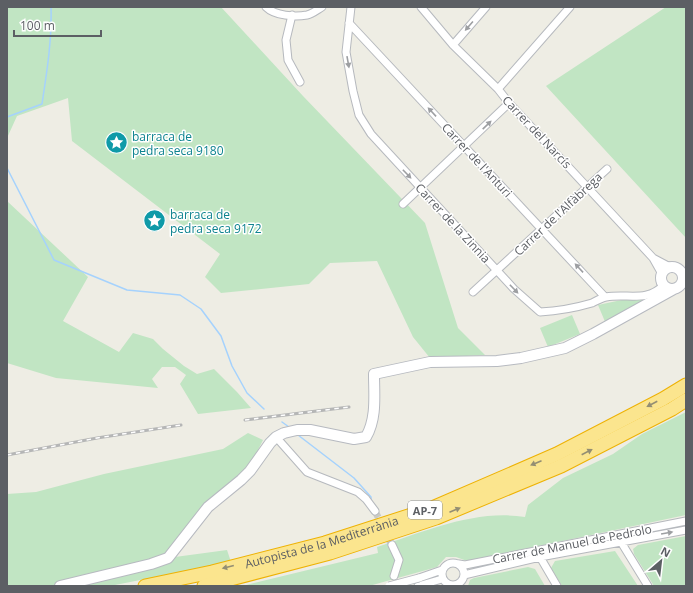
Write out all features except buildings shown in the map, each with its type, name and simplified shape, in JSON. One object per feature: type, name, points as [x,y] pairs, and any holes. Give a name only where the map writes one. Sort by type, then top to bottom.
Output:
[{"type":"highway","name":"Autopista de la Mediterrània","points":[[145,586],[212,572],[325,543],[430,509],[557,454],[663,399],[686,385]]},
{"type":"highway","name":"Autopista de la Mediterrània","points":[[204,586],[330,553],[436,518],[561,466],[672,409],[686,400]]},
{"type":"street","points":[[266,7],[269,10],[278,13],[292,15],[308,15],[322,7]]},
{"type":"street","name":"Carrer de la Zinnia","points":[[351,7],[346,52],[359,115],[371,134],[514,289],[540,312],[564,310],[592,303],[605,297],[643,296],[652,294],[664,285]]},
{"type":"street","name":"Carrer del Narcís","points":[[421,7],[453,45],[498,89],[509,103],[653,258],[662,274]]},
{"type":"street","points":[[453,45],[486,7]]},
{"type":"street","points":[[498,89],[570,7]]},
{"type":"street","points":[[292,15],[286,40],[288,60],[300,82]]},
{"type":"street","name":"Carrer de l'Anturi","points":[[349,23],[605,297]]},
{"type":"street","points":[[347,38],[358,33]]},
{"type":"street","points":[[403,204],[509,103]]},
{"type":"street","name":"Carrer de l'Alfàbrega","points":[[473,292],[607,169]]},
{"type":"street","name":"Carrer del Narcís","points":[[653,258],[670,267]]},
{"type":"street","points":[[60,586],[151,564],[168,558],[208,507],[241,480],[250,471],[270,443],[276,437],[284,433],[297,430],[310,430],[354,439],[365,438],[371,428],[374,412],[374,374],[430,362],[497,361],[521,358],[565,348],[680,287],[683,281],[683,271],[676,267],[666,268],[662,274],[661,280],[664,285],[668,288],[680,287]]},
{"type":"street","points":[[276,437],[307,472],[358,492],[366,499],[375,511]]},
{"type":"street","name":"Carrer de Manuel de Pedrolo","points":[[458,564],[465,565],[686,522]]},
{"type":"street","name":"Carrer de Manuel de Pedrolo","points":[[464,575],[540,558],[686,530]]},
{"type":"street","points":[[621,542],[648,586]]},
{"type":"street","points":[[392,544],[399,560],[394,576]]},
{"type":"street","points":[[540,558],[557,586]]},
{"type":"street","points":[[419,583],[442,570],[449,563],[458,564],[463,568],[464,575],[459,585],[447,584],[442,578],[442,570]]},
{"type":"street","points":[[389,586],[419,583],[442,578]]},
{"type":"green space","points":[[7,7],[221,7],[303,96],[425,223],[458,328],[485,355],[430,358],[413,337],[377,261],[330,263],[309,284],[221,293],[205,277],[220,254],[72,141],[68,98],[17,116],[7,138]]},
{"type":"green space","points":[[666,7],[686,7],[686,238],[546,86]]},
{"type":"green space","points":[[7,201],[88,277],[63,321],[119,352],[133,333],[153,339],[184,366],[197,374],[214,369],[251,408],[198,414],[180,384],[186,375],[175,367],[162,367],[152,379],[158,388],[56,378],[7,363]]},
{"type":"green space","points":[[645,295],[646,305],[606,324],[598,305]]},
{"type":"green space","points":[[572,315],[580,334],[548,347],[540,328]]},
{"type":"green space","points":[[686,412],[686,515],[467,561],[456,557],[446,557],[437,567],[369,586],[242,586],[378,553],[377,547],[450,523],[487,516],[506,515],[525,517],[528,505],[563,478],[613,454],[642,434]]},
{"type":"green space","points":[[248,433],[263,440],[253,460],[231,484],[175,557],[227,550],[231,562],[110,586],[7,586],[7,494],[36,492],[104,474],[223,449]]},
{"type":"green space","points":[[686,536],[686,586],[654,586],[634,554],[633,549],[638,545]]},
{"type":"green space","points":[[615,551],[638,586],[562,586],[551,568],[555,561]]},
{"type":"green space","points":[[528,567],[535,569],[545,586],[468,586],[470,580],[474,578]]},
{"type":"waterway","points":[[7,117],[42,104],[50,43],[51,7]]},
{"type":"waterway","points":[[7,168],[54,260],[127,290],[180,295],[201,309],[221,336],[232,366],[247,393],[264,409]]},
{"type":"waterway","points":[[282,422],[289,427]]},
{"type":"waterway","points":[[298,435],[354,478],[371,497],[371,501]]},
{"type":"waterway","points":[[376,514],[377,518]]},
{"type":"waterway","points":[[387,541],[389,547]]},
{"type":"waterway","points":[[392,552],[395,559],[395,564]]},
{"type":"tunnel","points":[[375,511],[392,545]]},
{"type":"railway","points":[[245,420],[349,407]]},
{"type":"railway","points":[[7,455],[97,438],[181,425]]},
{"type":"place","name":"barraca de pedra seca 9180","points":[[117,143]]},
{"type":"place","name":"barraca de pedra seca 9172","points":[[154,221]]}]
